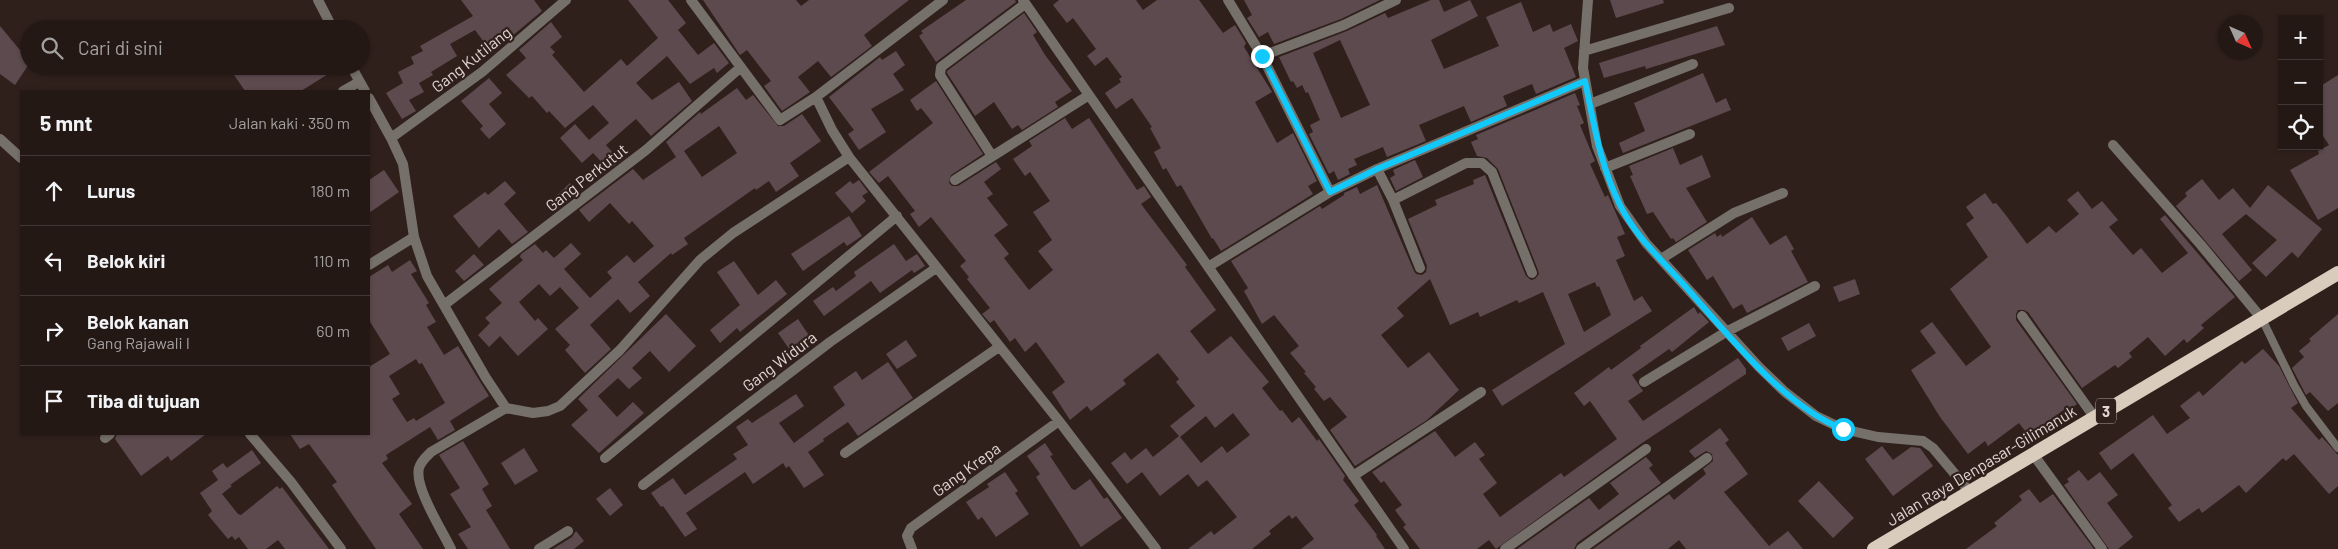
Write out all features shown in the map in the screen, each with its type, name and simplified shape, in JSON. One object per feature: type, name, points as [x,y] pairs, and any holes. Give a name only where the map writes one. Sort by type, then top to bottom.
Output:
[{"type":"highway","name":"Jalan Raya Denpasar-Gilimanuk","points":[[1874,549],[2338,273]]},
{"type":"street","points":[[318,0],[328,20]]},
{"type":"street","name":"Gang Kutilang","points":[[391,138],[482,72],[566,0]]},
{"type":"street","points":[[690,0],[780,120],[816,97],[943,0]]},
{"type":"street","points":[[1228,0],[1262,56],[1330,192]]},
{"type":"street","points":[[1262,56],[1344,25],[1396,0]]},
{"type":"street","points":[[1588,0],[1583,68],[1597,146],[1624,212],[1646,243],[1726,332],[1785,392],[1816,416],[1843,429],[1878,437],[1923,441],[1933,448],[1970,492]]},
{"type":"street","points":[[992,156],[940,75],[941,67],[1024,2],[1404,549]]},
{"type":"street","points":[[1584,51],[1729,8]]},
{"type":"street","points":[[1590,104],[1693,64]]},
{"type":"street","name":"Gang Perkutut","points":[[444,305],[646,150],[741,67]]},
{"type":"street","points":[[356,75],[364,90]]},
{"type":"street","points":[[1208,267],[1330,192],[1377,169],[1585,81]]},
{"type":"street","points":[[345,90],[359,82]]},
{"type":"street","points":[[955,180],[1089,95]]},
{"type":"street","points":[[816,97],[832,130],[849,157],[1058,421],[1156,549]]},
{"type":"street","points":[[370,100],[403,164],[414,237],[427,276],[486,378],[506,408]]},
{"type":"street","points":[[1605,168],[1690,134]]},
{"type":"street","points":[[0,139],[20,157]]},
{"type":"street","points":[[2114,145],[2202,245],[2262,319]]},
{"type":"street","points":[[451,549],[419,484],[419,469],[423,460],[431,452],[506,408],[533,413],[548,411],[560,406],[620,350],[700,260],[733,233],[849,157]]},
{"type":"street","points":[[1392,200],[1466,163],[1482,163],[1492,172],[1532,273]]},
{"type":"street","points":[[1377,169],[1420,268]]},
{"type":"street","points":[[1661,260],[1734,213],[1783,194]]},
{"type":"street","points":[[605,458],[896,216]]},
{"type":"street","points":[[370,264],[414,237]]},
{"type":"street","name":"Gang Widura","points":[[643,484],[830,342],[936,268]]},
{"type":"street","points":[[1644,382],[1726,332],[1816,286]]},
{"type":"street","points":[[2022,316],[2095,418]]},
{"type":"street","points":[[845,453],[999,347]]},
{"type":"street","points":[[1353,476],[1481,392]]},
{"type":"street","name":"Gang Krepa","points":[[912,549],[907,536],[911,528],[1058,421]]},
{"type":"street","points":[[251,435],[291,482],[341,549]]},
{"type":"street","points":[[1511,547],[1646,449]]},
{"type":"street","points":[[2033,454],[2102,549]]},
{"type":"street","points":[[1581,549],[1707,458]]},
{"type":"street","points":[[539,549],[568,531]]},
{"type":"lane","points":[[2262,319],[2278,355],[2306,406],[2338,448]]},
{"type":"building","points":[[461,0],[534,0],[542,11],[492,53],[475,30],[450,44],[457,56],[431,72],[433,75],[419,83],[424,92],[409,100],[416,111],[402,119],[386,93],[403,83],[398,72],[414,64],[411,57],[423,51],[420,46],[473,16]]},
{"type":"building","points":[[628,0],[668,0],[686,23],[678,30],[698,55],[714,43],[729,63],[717,73],[714,68],[690,84],[667,56],[636,83],[652,100],[679,82],[692,101],[651,136],[636,119],[606,145],[620,161],[609,170],[593,153],[582,163],[560,138],[575,124],[589,140],[609,123],[593,105],[565,128],[549,111],[547,113],[532,96],[529,98],[506,75],[526,58],[519,50],[551,22],[562,37],[550,47],[555,52],[552,55],[584,92],[621,59],[627,66],[658,38]]},
{"type":"building","points":[[703,0],[796,0],[801,6],[809,0],[909,0],[864,35],[872,46],[831,77],[818,61],[798,77],[810,92],[782,111],[764,86],[771,81],[747,50],[740,55]]},
{"type":"building","points":[[966,0],[1015,0],[1016,2],[936,62],[919,36],[923,33],[921,31]]},
{"type":"building","points":[[1059,0],[1136,0],[1143,10],[1157,0],[1199,0],[1223,33],[1235,25],[1246,43],[1244,47],[1272,92],[1255,102],[1277,143],[1293,133],[1317,181],[1308,186],[1313,194],[1221,251],[1181,185],[1177,187],[1166,168],[1163,170],[1154,152],[1161,148],[1150,128],[1152,127],[1132,98],[1116,109],[1105,93],[1121,82],[1119,79],[1122,77],[1107,57],[1095,66],[1087,56],[1096,49],[1073,18],[1067,23],[1053,5]]},
{"type":"building","points":[[1244,0],[1380,0],[1341,19],[1274,44],[1268,32],[1259,37],[1247,18],[1252,15]]},
{"type":"building","points":[[1431,0],[1439,0],[1444,12],[1470,0],[1478,16],[1431,40],[1444,69],[1499,46],[1486,17],[1521,2],[1533,32],[1550,24],[1553,32],[1571,24],[1578,41],[1564,48],[1576,77],[1536,94],[1532,84],[1503,96],[1507,106],[1471,122],[1464,106],[1419,125],[1426,141],[1387,157],[1383,147],[1354,159],[1357,165],[1348,169],[1350,174],[1338,180],[1334,171],[1329,174],[1309,134],[1313,132],[1310,125],[1320,120],[1308,92],[1306,93],[1302,85],[1297,88],[1293,81],[1291,82],[1279,57],[1347,31],[1385,13],[1388,18]],"holes":[[[1340,40],[1370,105],[1341,118],[1313,53]]]},
{"type":"building","points":[[1610,0],[1663,0],[1664,3],[1616,18]]},
{"type":"building","points":[[1024,13],[1037,32],[1033,35],[1045,55],[1072,91],[1055,102],[1058,107],[1022,130],[1018,125],[1012,129],[994,102],[975,116],[947,71]]},
{"type":"building","points":[[0,26],[20,50],[20,75],[22,75],[15,85],[0,74]]},
{"type":"building","points":[[1717,26],[1725,45],[1646,69],[1645,66],[1604,78],[1599,63]]},
{"type":"building","points":[[896,51],[905,65],[893,74],[904,90],[871,109],[886,132],[859,150],[848,134],[854,130],[829,97],[880,57],[882,60]]},
{"type":"building","points":[[1703,73],[1716,103],[1726,98],[1731,110],[1623,153],[1619,143],[1645,131],[1634,103]]},
{"type":"building","points":[[234,75],[327,75],[303,90],[244,90]]},
{"type":"building","points":[[2338,75],[2338,208],[2318,220],[2290,170],[2319,154],[2318,151],[2323,150],[2329,145],[2323,136],[2323,84]]},
{"type":"building","points":[[489,78],[502,93],[489,104],[506,124],[489,139],[480,129],[483,126],[461,101]]},
{"type":"building","points":[[936,81],[983,154],[951,175],[949,183],[952,186],[958,186],[996,162],[1001,169],[984,182],[993,194],[987,198],[1008,225],[994,235],[1009,254],[1004,258],[1029,290],[1053,270],[1038,251],[1052,240],[1033,212],[1050,201],[1030,172],[1025,176],[1013,159],[1032,146],[1029,141],[1065,118],[1072,129],[1089,118],[1137,190],[1144,186],[1151,197],[1141,204],[1187,265],[1185,267],[1216,310],[1190,331],[1208,354],[1231,336],[1269,382],[1262,388],[1280,411],[1282,410],[1292,423],[1299,417],[1317,441],[1319,439],[1345,476],[1343,480],[1359,501],[1354,505],[1377,535],[1385,549],[1301,549],[1314,539],[1296,516],[1292,519],[1289,515],[1269,531],[1271,534],[1252,549],[1188,549],[1211,531],[1214,535],[1237,517],[1207,480],[1198,487],[1188,474],[1160,496],[1142,472],[1127,484],[1111,463],[1125,452],[1131,460],[1146,448],[1153,457],[1179,436],[1170,426],[1195,406],[1176,382],[1179,379],[1158,353],[1123,380],[1126,384],[1091,411],[1087,406],[1070,420],[1052,392],[1065,382],[1036,342],[1025,352],[1015,338],[1010,342],[994,320],[990,323],[982,314],[990,308],[967,279],[969,277],[960,266],[966,261],[931,217],[919,227],[910,214],[915,211],[888,176],[879,183],[869,172],[933,123],[921,108],[917,111],[910,100]],"holes":[[[1233,413],[1250,435],[1227,453],[1222,446],[1201,463],[1180,437],[1206,416],[1215,428]]]},
{"type":"building","points":[[737,88],[746,100],[753,95],[778,126],[784,126],[802,114],[821,141],[790,163],[799,176],[776,192],[769,181],[756,190],[755,188],[684,238],[688,244],[672,255],[671,253],[638,282],[650,296],[630,313],[618,299],[590,325],[611,349],[585,373],[565,350],[570,345],[555,329],[579,308],[560,287],[550,296],[539,284],[519,302],[535,321],[538,318],[548,329],[518,356],[500,336],[489,347],[478,335],[490,323],[485,318],[502,303],[489,289],[523,260],[520,257],[521,254],[535,244],[543,253],[546,250],[554,258],[571,243],[581,254],[564,269],[590,298],[612,278],[607,272],[627,255],[634,263],[654,246],[632,221],[629,224],[610,203],[589,222],[579,210],[633,169],[643,180],[676,157],[666,142],[700,112],[701,114]],"holes":[[[719,126],[737,153],[702,177],[684,151]]]},
{"type":"building","points":[[1575,93],[1580,105],[1577,106],[1584,123],[1580,125],[1595,161],[1590,164],[1605,197],[1608,195],[1625,234],[1617,237],[1625,256],[1616,260],[1634,301],[1642,296],[1652,311],[1502,406],[1492,390],[1565,344],[1543,292],[1519,303],[1517,300],[1480,317],[1478,312],[1450,325],[1430,279],[1397,308],[1404,316],[1381,335],[1408,368],[1429,352],[1459,390],[1427,420],[1355,466],[1330,430],[1347,417],[1330,397],[1324,401],[1314,389],[1316,387],[1304,373],[1306,372],[1290,353],[1299,346],[1274,315],[1262,324],[1244,291],[1248,288],[1231,261],[1320,206],[1322,209],[1344,195],[1344,193],[1357,187],[1360,194],[1377,185],[1414,271],[1416,274],[1422,275],[1426,272],[1427,266],[1408,219],[1437,205],[1435,200],[1474,184],[1473,180],[1485,175],[1526,276],[1531,280],[1535,279],[1539,274],[1538,270],[1498,169],[1487,158],[1477,156],[1471,142],[1478,139],[1476,135]],"holes":[[[1595,282],[1597,287],[1599,286],[1611,315],[1584,332],[1568,294]]]},
{"type":"building","points":[[1673,148],[1680,165],[1702,155],[1711,177],[1686,188],[1707,222],[1676,242],[1673,238],[1671,239],[1653,212],[1647,214],[1630,176],[1633,175],[1629,166]]},
{"type":"building","points":[[1415,160],[1423,177],[1396,191],[1390,178],[1395,175],[1393,170]]},
{"type":"building","points":[[384,170],[399,192],[370,212],[370,179]]},
{"type":"building","points":[[2202,179],[2219,200],[2233,188],[2250,208],[2268,185],[2322,229],[2298,258],[2292,252],[2266,277],[2252,263],[2277,240],[2246,214],[2222,234],[2252,270],[2239,281],[2176,206],[2187,196],[2185,193]]},
{"type":"building","points":[[859,180],[868,192],[862,196],[866,201],[852,213],[835,193],[850,181],[853,184]]},
{"type":"building","points":[[505,181],[516,193],[504,204],[528,232],[512,244],[499,229],[479,248],[453,216],[485,192],[488,195]]},
{"type":"building","points":[[570,183],[579,193],[561,206],[554,198]]},
{"type":"building","points":[[2078,191],[2092,209],[2102,201],[2118,220],[2109,227],[2133,255],[2141,248],[2162,273],[2188,253],[2160,219],[2165,215],[2235,297],[2201,325],[2204,328],[2187,343],[2184,339],[2165,356],[2148,337],[2129,353],[2132,357],[2118,368],[2115,365],[2082,388],[2028,312],[2018,310],[2016,320],[2077,404],[2067,412],[2065,409],[2044,424],[2047,428],[2032,440],[2019,423],[1988,446],[1985,441],[1968,454],[1940,417],[1911,370],[1936,353],[1920,331],[1932,322],[1966,366],[1991,347],[1950,289],[1988,257],[1966,224],[1974,218],[1966,207],[1985,193],[1993,204],[1996,203],[2027,244],[2049,226],[2056,233],[2079,214],[2067,200]]},
{"type":"building","points":[[849,216],[862,236],[847,246],[844,242],[803,271],[791,254]]},
{"type":"building","points":[[1752,217],[1770,245],[1786,235],[1794,249],[1791,251],[1808,282],[1747,313],[1742,304],[1733,309],[1713,276],[1707,280],[1688,250],[1715,233],[1717,237],[1721,234],[1722,237]]},
{"type":"building","points":[[894,244],[906,261],[917,254],[925,266],[914,273],[912,270],[880,293],[871,281],[824,316],[813,301],[833,287],[836,291],[856,276],[854,272]]},
{"type":"building","points":[[474,254],[484,265],[464,281],[455,271]]},
{"type":"building","points":[[410,260],[417,271],[411,274],[429,303],[426,305],[436,322],[427,327],[444,355],[458,346],[489,396],[450,421],[455,430],[438,440],[430,427],[386,455],[388,459],[382,463],[412,504],[399,514],[423,549],[376,549],[332,485],[337,482],[309,444],[300,449],[291,435],[370,435],[370,366],[390,354],[370,322],[370,276],[388,265],[392,272]],"holes":[[[416,359],[419,364],[422,363],[445,403],[416,421],[414,418],[407,422],[392,399],[400,394],[389,376]]]},
{"type":"building","points":[[734,261],[758,295],[776,280],[787,294],[740,332],[737,328],[720,343],[710,330],[740,305],[717,272]]},
{"type":"building","points":[[1855,279],[1860,294],[1839,302],[1833,287]]},
{"type":"building","points":[[1694,307],[1698,314],[1700,312],[1709,322],[1672,352],[1669,349],[1632,375],[1643,391],[1628,401],[1643,421],[1738,358],[1746,369],[1746,374],[1642,443],[1496,549],[1489,540],[1477,549],[1420,549],[1403,527],[1406,525],[1395,510],[1402,505],[1384,481],[1381,483],[1372,472],[1435,431],[1455,457],[1475,442],[1485,455],[1479,459],[1497,483],[1483,494],[1500,517],[1561,473],[1564,477],[1617,439],[1590,401],[1584,406],[1574,393],[1609,367],[1611,370],[1641,348],[1640,346]]},
{"type":"building","points":[[666,314],[696,346],[669,372],[650,351],[632,368],[642,378],[629,389],[618,378],[598,396],[617,417],[633,402],[644,413],[599,453],[571,425],[588,410],[578,399]]},
{"type":"building","points":[[2338,314],[2338,403],[2328,411],[2310,392],[2306,395],[2292,368],[2304,357],[2299,351],[2311,341],[2309,339]]},
{"type":"building","points":[[798,319],[810,337],[790,350],[778,333]]},
{"type":"building","points":[[1809,323],[1816,336],[1788,351],[1781,338]]},
{"type":"building","points":[[906,340],[917,356],[897,369],[886,354]]},
{"type":"building","points":[[2263,349],[2279,366],[2298,403],[2291,408],[2319,440],[2322,437],[2338,455],[2338,486],[2329,494],[2294,454],[2286,461],[2283,458],[2246,493],[2239,485],[2202,513],[2199,508],[2179,522],[2168,508],[2172,505],[2133,453],[2111,470],[2099,453],[2153,415],[2167,434],[2190,418],[2180,406],[2199,391],[2203,396],[2242,361],[2245,364]]},
{"type":"building","points":[[888,362],[913,398],[858,436],[848,422],[823,439],[824,441],[808,452],[824,475],[804,488],[789,466],[786,468],[783,463],[753,484],[745,472],[686,513],[697,529],[685,537],[663,506],[661,507],[651,493],[673,478],[685,495],[737,459],[733,454],[748,445],[736,427],[748,419],[752,423],[796,394],[804,406],[779,423],[794,443],[845,405],[833,387],[856,371],[862,380]]},
{"type":"building","points":[[1720,428],[1729,440],[1725,443],[1748,474],[1724,492],[1769,546],[1788,531],[1803,549],[1686,549],[1679,540],[1668,549],[1593,549],[1669,494],[1674,500],[1706,474],[1703,469],[1713,461],[1712,454],[1706,451],[1695,458],[1689,451]]},
{"type":"building","points":[[117,435],[205,435],[171,461],[168,456],[141,476],[115,439]]},
{"type":"building","points":[[463,441],[489,484],[482,489],[492,506],[486,510],[510,549],[468,549],[458,534],[471,527],[450,494],[460,488],[439,455]]},
{"type":"building","points":[[1045,443],[1053,455],[1050,456],[1072,489],[1075,490],[1090,479],[1104,499],[1107,497],[1122,518],[1081,547],[1036,477],[1040,474],[1027,456]]},
{"type":"building","points":[[1882,446],[1893,460],[1911,447],[1920,448],[1933,466],[1893,496],[1865,459]]},
{"type":"building","points":[[524,448],[538,471],[515,485],[501,463]]},
{"type":"building","points":[[252,450],[261,463],[230,485],[232,486],[222,494],[238,514],[241,515],[277,486],[280,489],[282,487],[329,549],[285,549],[278,540],[266,549],[248,549],[239,537],[235,540],[232,536],[228,539],[208,515],[212,511],[200,493],[218,480],[212,471],[223,463],[227,468]]},
{"type":"building","points":[[1646,457],[1653,465],[1649,468],[1661,483],[1577,543],[1574,549],[1517,549],[1589,498],[1599,510],[1619,494],[1610,483]]},
{"type":"building","points":[[2079,470],[2088,481],[2100,472],[2118,495],[2107,503],[2133,537],[2118,549],[2109,549],[2064,485],[2069,482],[2067,479]]},
{"type":"building","points":[[1005,472],[1018,491],[1015,493],[1029,514],[996,537],[982,517],[978,520],[966,502],[989,487],[987,484]]},
{"type":"building","points":[[1819,481],[1854,518],[1833,538],[1798,501]]},
{"type":"building","points":[[610,488],[623,505],[610,516],[596,499]]},
{"type":"building","points":[[2029,489],[2040,503],[2053,494],[2094,549],[1966,549],[1997,526],[1994,523],[2022,500],[2019,496]]},
{"type":"building","points":[[576,531],[584,541],[574,549],[553,549],[572,537]]},
{"type":"route","points":[[1262,56],[1330,192],[1377,169],[1585,81],[1597,146],[1620,206],[1632,225],[1661,260],[1759,367],[1785,392],[1816,416],[1829,424],[1843,429]]}]
